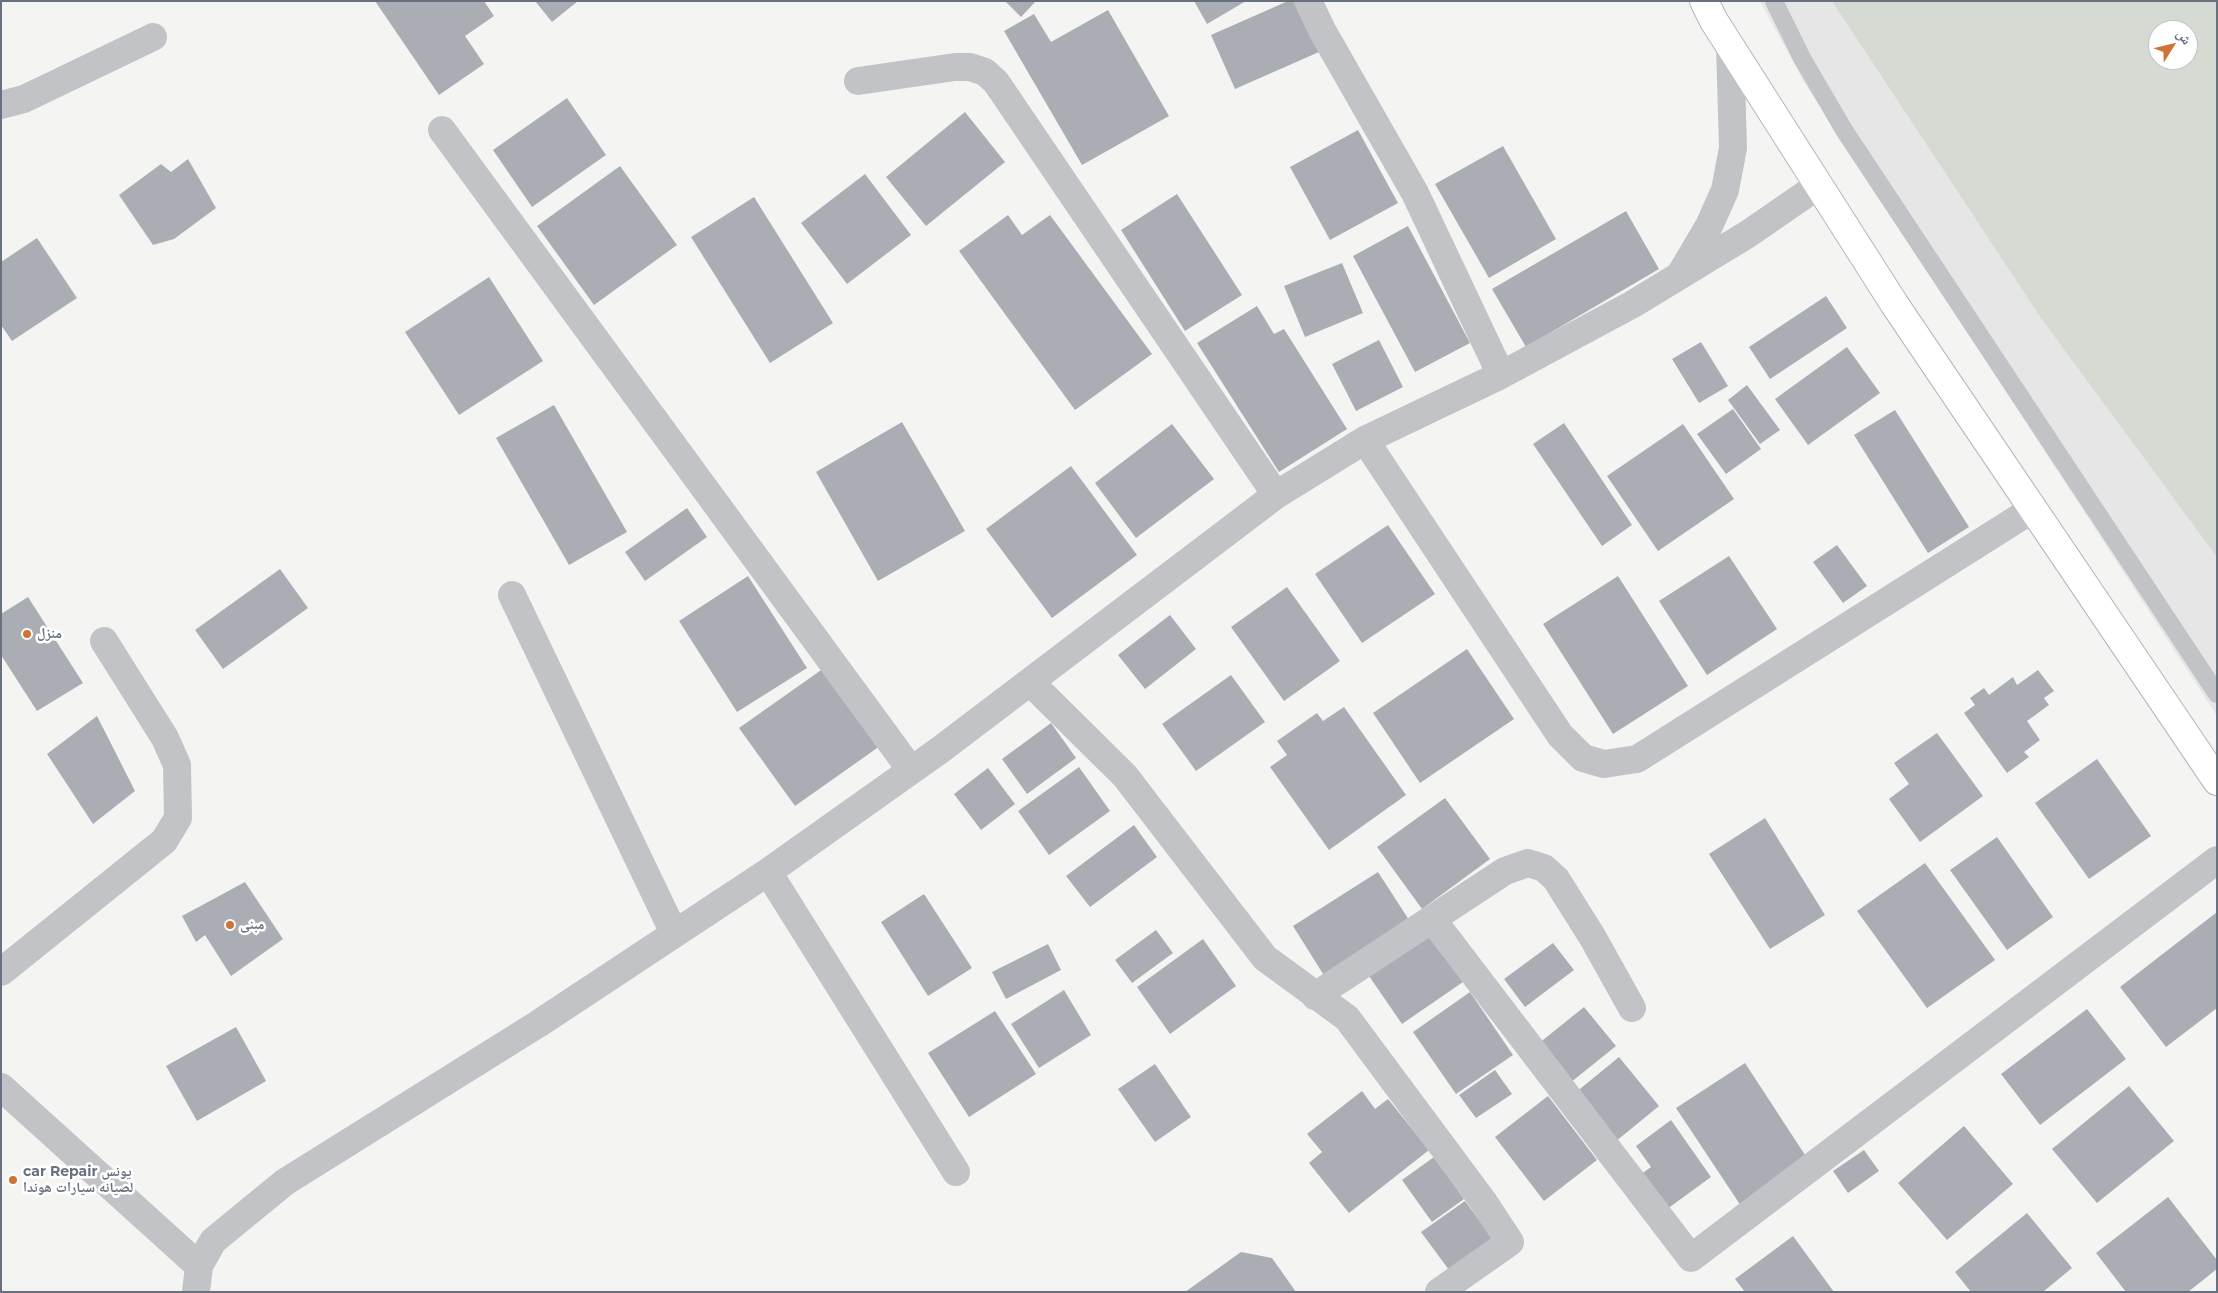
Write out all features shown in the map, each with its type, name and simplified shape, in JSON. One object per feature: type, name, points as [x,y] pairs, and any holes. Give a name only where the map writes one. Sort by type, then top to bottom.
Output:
[{"type":"main road","points":[[1704,1],[1895,305],[2217,781]]},
{"type":"street","points":[[1308,1],[1323,32],[1415,193],[1501,374]]},
{"type":"street","points":[[1,105],[24,98],[153,37]]},
{"type":"street","points":[[1678,279],[1709,226],[1725,190],[1733,148],[1730,45]]},
{"type":"street","points":[[858,81],[955,67],[970,67],[984,72],[996,82],[1276,494]]},
{"type":"street","points":[[442,130],[911,770]]},
{"type":"street","points":[[1,1087],[198,1279],[213,1241],[285,1182],[538,1024],[768,872],[1030,682],[1276,494],[1365,440],[1501,374],[1678,279],[1819,185]]},
{"type":"street","points":[[1365,440],[1560,735],[1582,758],[1604,764],[1637,759],[2033,509]]},
{"type":"street","points":[[512,595],[674,933]]},
{"type":"street","points":[[1,972],[164,841],[178,818],[177,765],[164,738],[104,641]]},
{"type":"street","points":[[1030,682],[1125,776],[1265,958],[1347,1018],[1483,1201],[1510,1242],[1440,1292]]},
{"type":"street","points":[[1432,919],[1691,1258],[2217,860]]},
{"type":"street","points":[[1315,996],[1505,871],[1528,863],[1544,868],[1556,878],[1632,1008]]},
{"type":"street","points":[[768,872],[956,1172]]},
{"type":"lane","points":[[1774,1],[1802,58],[1844,130],[2217,694]]},
{"type":"shaded area","points":[[1760,1],[2217,1],[2217,716],[1804,82]]},
{"type":"shaded area","points":[[1832,1],[2217,1],[2217,557],[2041,318]]},
{"type":"building","points":[[375,1],[484,1],[494,16],[465,36],[484,64],[439,95]]},
{"type":"building","points":[[535,1],[578,1],[552,22]]},
{"type":"building","points":[[1005,1],[1036,1],[1021,17]]},
{"type":"building","points":[[1194,1],[1246,1],[1207,24]]},
{"type":"building","points":[[1288,1],[1297,1],[1319,52],[1235,89],[1211,35]]},
{"type":"building","points":[[1108,10],[1169,116],[1082,165],[1004,31],[1034,14],[1051,42]]},
{"type":"building","points":[[567,98],[606,155],[532,207],[493,150]]},
{"type":"building","points":[[965,112],[1005,162],[926,226],[886,177]]},
{"type":"building","points":[[1358,130],[1398,203],[1330,240],[1290,167]]},
{"type":"building","points":[[1503,146],[1556,239],[1489,278],[1435,184]]},
{"type":"building","points":[[188,159],[216,208],[174,239],[153,245],[119,195],[161,164],[171,172]]},
{"type":"building","points":[[620,166],[677,245],[594,305],[537,226]]},
{"type":"building","points":[[865,174],[911,235],[847,284],[801,223]]},
{"type":"building","points":[[1177,194],[1242,295],[1185,331],[1121,230]]},
{"type":"building","points":[[754,197],[833,323],[770,363],[691,237]]},
{"type":"building","points":[[1626,211],[1659,269],[1526,347],[1492,289]]},
{"type":"building","points":[[1008,215],[1022,235],[1050,215],[1152,354],[1075,410],[959,251]]},
{"type":"building","points":[[1408,226],[1470,343],[1415,372],[1353,256]]},
{"type":"building","points":[[37,238],[77,298],[12,341],[1,325],[1,262]]},
{"type":"building","points":[[1342,263],[1363,313],[1305,337],[1284,286]]},
{"type":"building","points":[[489,277],[543,361],[459,415],[405,332]]},
{"type":"building","points":[[1826,296],[1847,328],[1770,379],[1749,347]]},
{"type":"building","points":[[1257,306],[1274,334],[1284,329],[1347,429],[1279,472],[1197,343]]},
{"type":"building","points":[[1379,340],[1403,387],[1356,411],[1332,364]]},
{"type":"building","points":[[1701,342],[1728,386],[1699,403],[1672,359]]},
{"type":"building","points":[[1847,347],[1880,393],[1808,445],[1775,399]]},
{"type":"building","points":[[1747,385],[1780,430],[1760,444],[1728,400]]},
{"type":"building","points":[[554,405],[627,532],[569,565],[496,438]]},
{"type":"building","points":[[1733,409],[1761,449],[1726,474],[1697,434]]},
{"type":"building","points":[[1895,410],[1969,527],[1928,553],[1854,435]]},
{"type":"building","points":[[902,422],[965,531],[878,581],[816,472]]},
{"type":"building","points":[[1564,423],[1632,525],[1602,546],[1533,444]]},
{"type":"building","points":[[1172,424],[1214,479],[1136,538],[1095,483]]},
{"type":"building","points":[[1683,424],[1734,499],[1658,551],[1607,476]]},
{"type":"building","points":[[1071,466],[1137,555],[1052,618],[986,529]]},
{"type":"building","points":[[687,508],[707,537],[645,581],[625,552]]},
{"type":"building","points":[[1388,525],[1435,594],[1362,643],[1315,574]]},
{"type":"building","points":[[1837,545],[1867,586],[1843,603],[1813,562]]},
{"type":"building","points":[[1729,556],[1777,629],[1707,675],[1659,601]]},
{"type":"building","points":[[280,569],[308,608],[223,669],[195,630]]},
{"type":"building","points":[[748,576],[807,668],[737,712],[679,621]]},
{"type":"building","points":[[1618,576],[1688,686],[1613,734],[1543,624]]},
{"type":"building","points":[[1287,587],[1340,661],[1284,701],[1231,627]]},
{"type":"building","name":"منزل","points":[[28,597],[83,683],[37,711],[1,655],[1,614]]},
{"type":"building","points":[[1170,615],[1196,649],[1145,689],[1118,655]]},
{"type":"building","points":[[1467,649],[1514,719],[1420,783],[1373,713]]},
{"type":"building","points":[[824,668],[880,746],[795,806],[739,728]]},
{"type":"building","points":[[2038,670],[2054,691],[2044,698],[2049,705],[2027,721],[2040,740],[2024,752],[2029,757],[2007,773],[1964,713],[1975,705],[1970,698],[1984,688],[1989,695],[2013,677],[2017,685]]},
{"type":"building","points":[[1231,675],[1265,722],[1196,771],[1162,724]]},
{"type":"building","points":[[1344,707],[1406,795],[1329,850],[1270,767],[1287,755],[1277,741],[1317,713],[1323,721]]},
{"type":"building","points":[[97,716],[135,791],[93,824],[47,754]]},
{"type":"building","points":[[1051,723],[1076,758],[1027,794],[1002,759]]},
{"type":"building","points":[[1937,733],[1983,796],[1920,842],[1889,799],[1909,784],[1894,763]]},
{"type":"building","points":[[2097,759],[2151,836],[2089,879],[2035,803]]},
{"type":"building","points":[[1079,767],[1110,811],[1049,855],[1018,811]]},
{"type":"building","points":[[988,768],[1015,804],[981,830],[954,794]]},
{"type":"building","points":[[1445,798],[1490,859],[1422,909],[1377,847]]},
{"type":"building","points":[[1765,818],[1825,915],[1770,949],[1709,854]]},
{"type":"building","points":[[1134,825],[1157,857],[1090,907],[1066,876]]},
{"type":"building","points":[[1997,837],[2053,917],[2007,950],[1950,870]]},
{"type":"building","points":[[1925,863],[1995,960],[1927,1008],[1857,911]]},
{"type":"building","points":[[1378,872],[1411,923],[1325,977],[1293,926]]},
{"type":"building","name":"مبنى","points":[[245,882],[283,939],[231,976],[205,935],[196,942],[182,916]]},
{"type":"building","points":[[924,894],[972,968],[928,996],[881,922]]},
{"type":"building","points":[[2217,912],[2217,1008],[2166,1047],[2120,987]]},
{"type":"building","points":[[1156,930],[1173,953],[1132,983],[1115,960]]},
{"type":"building","points":[[1430,934],[1463,982],[1402,1024],[1369,976]]},
{"type":"building","points":[[1203,939],[1236,986],[1170,1034],[1137,987]]},
{"type":"building","points":[[1553,943],[1574,970],[1525,1007],[1504,979]]},
{"type":"building","points":[[1048,944],[1061,970],[1006,999],[992,972]]},
{"type":"building","points":[[1064,990],[1091,1035],[1039,1068],[1011,1024]]},
{"type":"building","points":[[1470,992],[1513,1055],[1456,1094],[1413,1032]]},
{"type":"building","points":[[1584,1007],[1616,1046],[1570,1083],[1538,1044]]},
{"type":"building","points":[[2087,1009],[2126,1059],[2040,1125],[2001,1074]]},
{"type":"building","points":[[995,1011],[1036,1074],[969,1117],[928,1053]]},
{"type":"building","points":[[236,1027],[266,1081],[197,1121],[166,1066]]},
{"type":"building","points":[[1619,1057],[1659,1106],[1615,1142],[1575,1093]]},
{"type":"building","points":[[1745,1063],[1809,1161],[1741,1206],[1676,1108]]},
{"type":"building","points":[[1155,1064],[1191,1117],[1155,1142],[1118,1089]]},
{"type":"building","points":[[1495,1070],[1512,1094],[1476,1118],[1459,1095]]},
{"type":"building","points":[[2129,1086],[2174,1141],[2097,1203],[2052,1149]]},
{"type":"building","points":[[1362,1091],[1375,1109],[1388,1099],[1429,1150],[1349,1213],[1309,1163],[1322,1152],[1307,1134]]},
{"type":"building","points":[[1548,1096],[1597,1160],[1544,1201],[1495,1137]]},
{"type":"building","points":[[1671,1120],[1711,1177],[1663,1212],[1637,1177],[1651,1167],[1636,1146]]},
{"type":"building","points":[[1964,1126],[2013,1184],[1947,1240],[1898,1183]]},
{"type":"building","points":[[1864,1150],[1879,1171],[1848,1193],[1833,1171]]},
{"type":"building","points":[[1434,1157],[1464,1199],[1432,1222],[1402,1180]]},
{"type":"building","points":[[2168,1197],[2217,1260],[2217,1269],[2188,1292],[2126,1292],[2096,1253]]},
{"type":"building","points":[[1465,1201],[1496,1243],[1452,1274],[1421,1232]]},
{"type":"building","points":[[2027,1213],[2072,1268],[2043,1292],[1971,1292],[1955,1272]]},
{"type":"building","points":[[1793,1236],[1834,1292],[1745,1292],[1735,1279]]},
{"type":"building","points":[[1241,1252],[1272,1258],[1296,1292],[1185,1292]]},
{"type":"place","name":"منزل","points":[[27,634]]},
{"type":"place","name":"مبنى","points":[[230,925]]},
{"type":"place","name":"car Repair يونس لصيانه سيارات هوندا","points":[[13,1180]]}]
